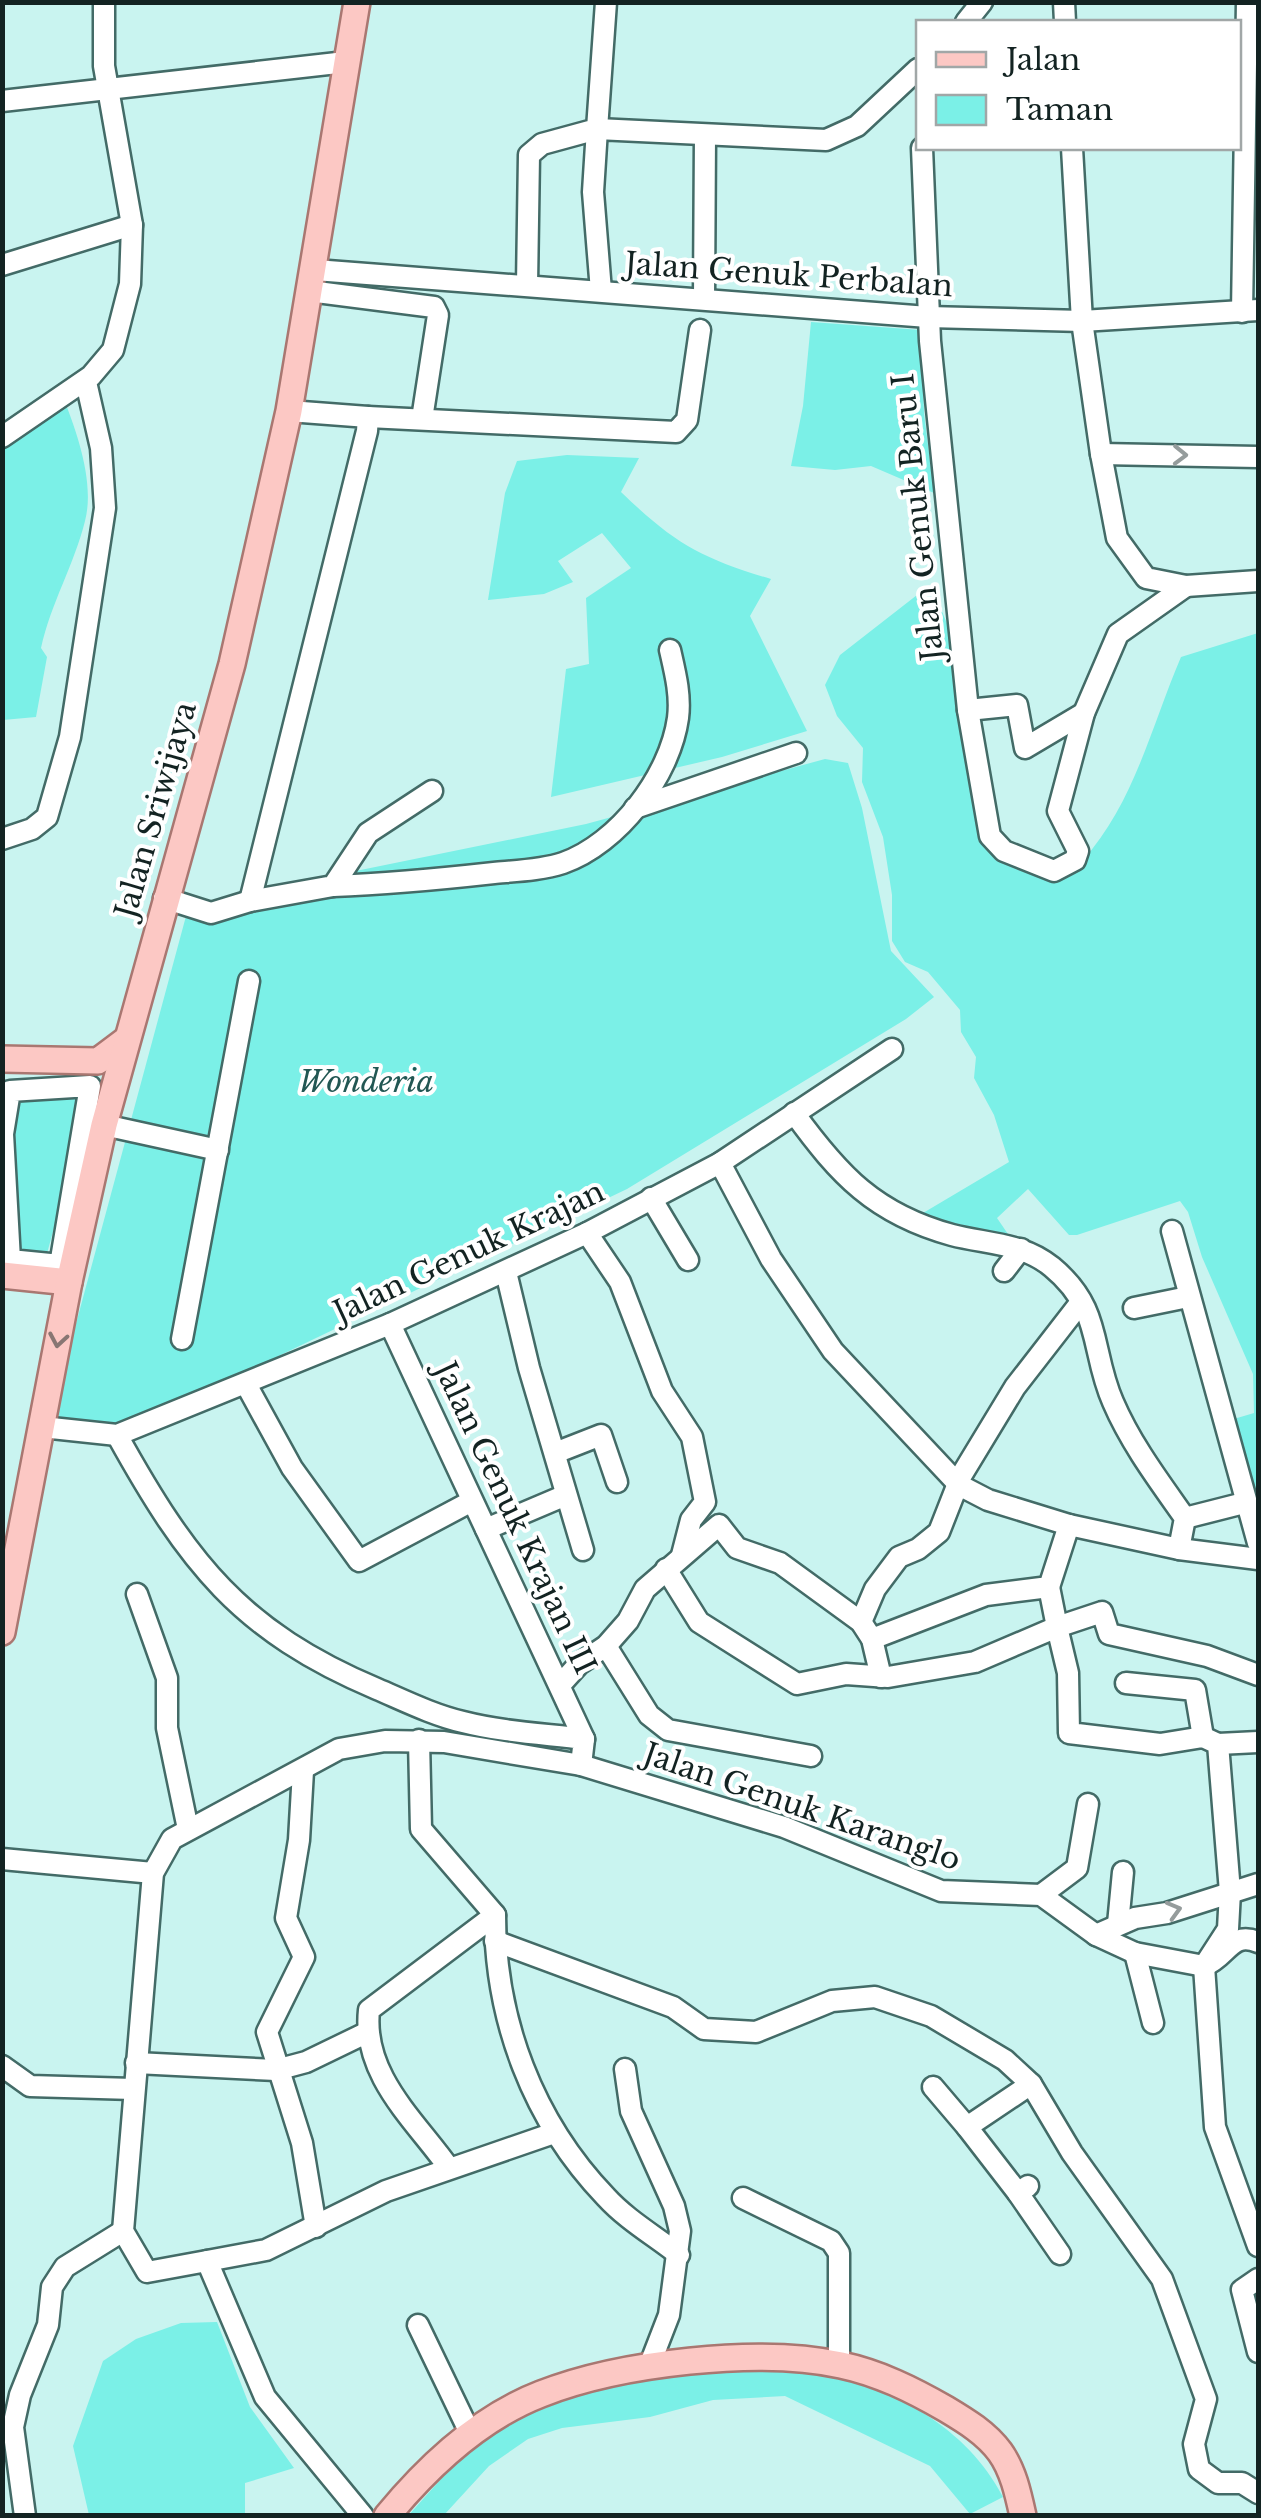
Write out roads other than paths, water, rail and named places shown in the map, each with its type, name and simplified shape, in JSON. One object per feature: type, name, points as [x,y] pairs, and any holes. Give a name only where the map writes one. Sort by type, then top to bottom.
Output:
[{"type":"main road","name":"Jalan Sriwijaya","points":[[107,1069],[126,1040],[232,664],[289,410],[358,2]]},
{"type":"main road","points":[[2,1059],[107,1069],[104,1125],[69,1282],[2,1632]]},
{"type":"main road","points":[[2,1275],[69,1282]]},
{"type":"main road","points":[[387,2516],[415,2482],[470,2433],[544,2393],[650,2364],[756,2361],[839,2364],[915,2391],[972,2425],[1000,2452],[1012,2473],[1023,2516]]},
{"type":"street","points":[[2,437],[86,382],[113,350],[130,284],[132,224],[108,88],[104,2]]},
{"type":"street","points":[[602,291],[594,192],[606,2]]},
{"type":"street","points":[[1247,2],[1250,311]]},
{"type":"street","points":[[2,101],[346,62]]},
{"type":"street","points":[[527,285],[528,154],[542,144],[596,129],[833,139],[914,85]]},
{"type":"street","points":[[704,299],[706,136]]},
{"type":"street","name":"Jalan Genuk Baru I","points":[[922,150],[928,317],[968,710],[980,792],[995,844],[1059,871],[1078,856],[1058,811],[1084,713]]},
{"type":"street","points":[[1072,150],[1082,321],[1116,538],[1146,578],[1186,586],[1258,582]]},
{"type":"street","points":[[2,265],[132,224]]},
{"type":"street","points":[[312,280],[434,308],[438,315],[422,419]]},
{"type":"street","name":"Jalan Genuk Perbalan","points":[[312,280],[527,285],[928,317],[1082,321],[1250,311]]},
{"type":"street","points":[[289,410],[676,432],[687,420],[700,330]]},
{"type":"street","points":[[2,839],[32,828],[46,817],[70,738],[105,508],[101,448],[86,382]]},
{"type":"street","points":[[250,900],[365,443],[368,417]]},
{"type":"street","points":[[1101,454],[1258,457]]},
{"type":"street","points":[[968,710],[1017,705],[1026,748],[1084,713],[1123,627],[1186,586]]},
{"type":"street","points":[[164,898],[201,911],[333,886],[396,884],[562,863],[599,844],[634,809],[664,763],[678,720],[678,688],[670,650]]},
{"type":"street","points":[[634,809],[688,787],[796,754]]},
{"type":"street","points":[[333,886],[368,833],[432,791]]},
{"type":"street","points":[[182,1340],[249,981]]},
{"type":"street","name":"Jalan Genuk Krajan","points":[[42,1428],[118,1435],[247,1386],[390,1324],[587,1233],[720,1163],[892,1048]]},
{"type":"street","points":[[90,1086],[60,1265],[10,1260],[4,1134],[10,1091],[90,1086]]},
{"type":"street","points":[[794,1113],[836,1170],[871,1198],[919,1224],[1021,1249],[1056,1270],[1092,1317],[1111,1399],[1184,1518],[1179,1548]]},
{"type":"street","points":[[104,1125],[218,1150]]},
{"type":"street","points":[[720,1163],[762,1244],[832,1350],[959,1485],[988,1500],[1070,1525],[1179,1548],[1258,1559]]},
{"type":"street","points":[[651,1198],[688,1260]]},
{"type":"street","points":[[1172,1230],[1258,1543]]},
{"type":"street","points":[[587,1233],[620,1282],[662,1391],[692,1437],[705,1502],[691,1520],[673,1563],[700,1622],[797,1684],[846,1674],[881,1677],[975,1662],[1102,1612],[1109,1634],[1207,1656],[1258,1675]]},
{"type":"street","points":[[1004,1271],[1021,1249]]},
{"type":"street","points":[[506,1272],[583,1550]]},
{"type":"street","points":[[1134,1308],[1188,1296]]},
{"type":"street","points":[[881,1677],[866,1630],[875,1589],[899,1557],[918,1549],[939,1532],[959,1485],[1015,1387],[1080,1302]]},
{"type":"street","name":"Jalan Genuk Krajan III","points":[[390,1324],[560,1685],[584,1752]]},
{"type":"street","points":[[247,1386],[292,1468],[359,1561],[472,1501]]},
{"type":"street","points":[[118,1435],[151,1496],[206,1572],[280,1640],[341,1674],[445,1717],[584,1752]]},
{"type":"street","points":[[555,1453],[601,1435],[617,1482]]},
{"type":"street","points":[[486,1529],[566,1495]]},
{"type":"street","points":[[1184,1518],[1244,1503]]},
{"type":"street","points":[[560,1685],[579,1664],[606,1646],[628,1621],[645,1589],[718,1525],[736,1548],[780,1564],[866,1630]]},
{"type":"street","points":[[1070,1525],[1049,1586],[1068,1673],[1069,1733],[1160,1744],[1258,1742]]},
{"type":"street","points":[[866,1630],[986,1595],[1049,1586]]},
{"type":"street","points":[[137,1594],[167,1678],[167,1728],[188,1829]]},
{"type":"street","points":[[606,1646],[649,1716],[668,1730],[811,1756]]},
{"type":"street","points":[[1126,1683],[1196,1690],[1211,1741],[1230,1892],[1228,1929],[1204,1966],[1214,2127],[1254,2215],[1258,2246]]},
{"type":"street","points":[[419,1740],[421,1830],[496,1915],[496,1941],[522,2074],[554,2133],[604,2196],[679,2255]]},
{"type":"street","name":"Jalan Genuk Karanglo","points":[[153,1872],[167,1843],[188,1829],[339,1749],[360,1743],[419,1740],[584,1752],[932,1888],[1041,1895]]},
{"type":"street","points":[[303,1771],[300,1840],[286,1918],[304,1957],[268,2026],[276,2070],[302,2143],[316,2228]]},
{"type":"street","points":[[1088,1804],[1077,1868],[1041,1895],[1096,1935],[1135,1953],[1204,1966]]},
{"type":"street","points":[[2,1859],[153,1872],[123,2231],[147,2272],[266,2250],[377,2195],[554,2133]]},
{"type":"street","points":[[1118,1924],[1123,1872]]},
{"type":"street","points":[[1096,1935],[1118,1924],[1258,1884]]},
{"type":"street","points":[[449,2168],[383,2080],[368,2032],[369,2010],[496,1915]]},
{"type":"street","points":[[1204,1966],[1236,1939],[1243,1936],[1258,1942]]},
{"type":"street","points":[[496,1941],[673,2006],[704,2029],[756,2032],[832,2001],[876,1997],[898,2001],[992,2050],[1030,2084],[1072,2152],[1162,2279],[1206,2399],[1194,2444],[1200,2469],[1218,2483],[1242,2483],[1258,2494]]},
{"type":"street","points":[[1135,1953],[1153,2023]]},
{"type":"street","points":[[136,2063],[276,2070],[306,2062],[368,2032]]},
{"type":"street","points":[[2,2066],[30,2086],[133,2089]]},
{"type":"street","points":[[625,2068],[631,2111],[674,2206],[679,2255],[669,2315],[650,2364]]},
{"type":"street","points":[[966,2127],[1030,2084]]},
{"type":"street","points":[[933,2087],[1023,2190],[1060,2254]]},
{"type":"street","points":[[743,2198],[831,2241],[839,2253],[839,2364]]},
{"type":"street","points":[[25,2516],[13,2427],[20,2395],[48,2325],[52,2288],[65,2268],[123,2231]]},
{"type":"street","points":[[207,2261],[265,2397],[363,2516]]},
{"type":"street","points":[[1250,2284],[1258,2352]]},
{"type":"street","points":[[418,2325],[470,2433]]},
{"type":"park label","name":"Wonderia","points":[[366,1082]]}]
